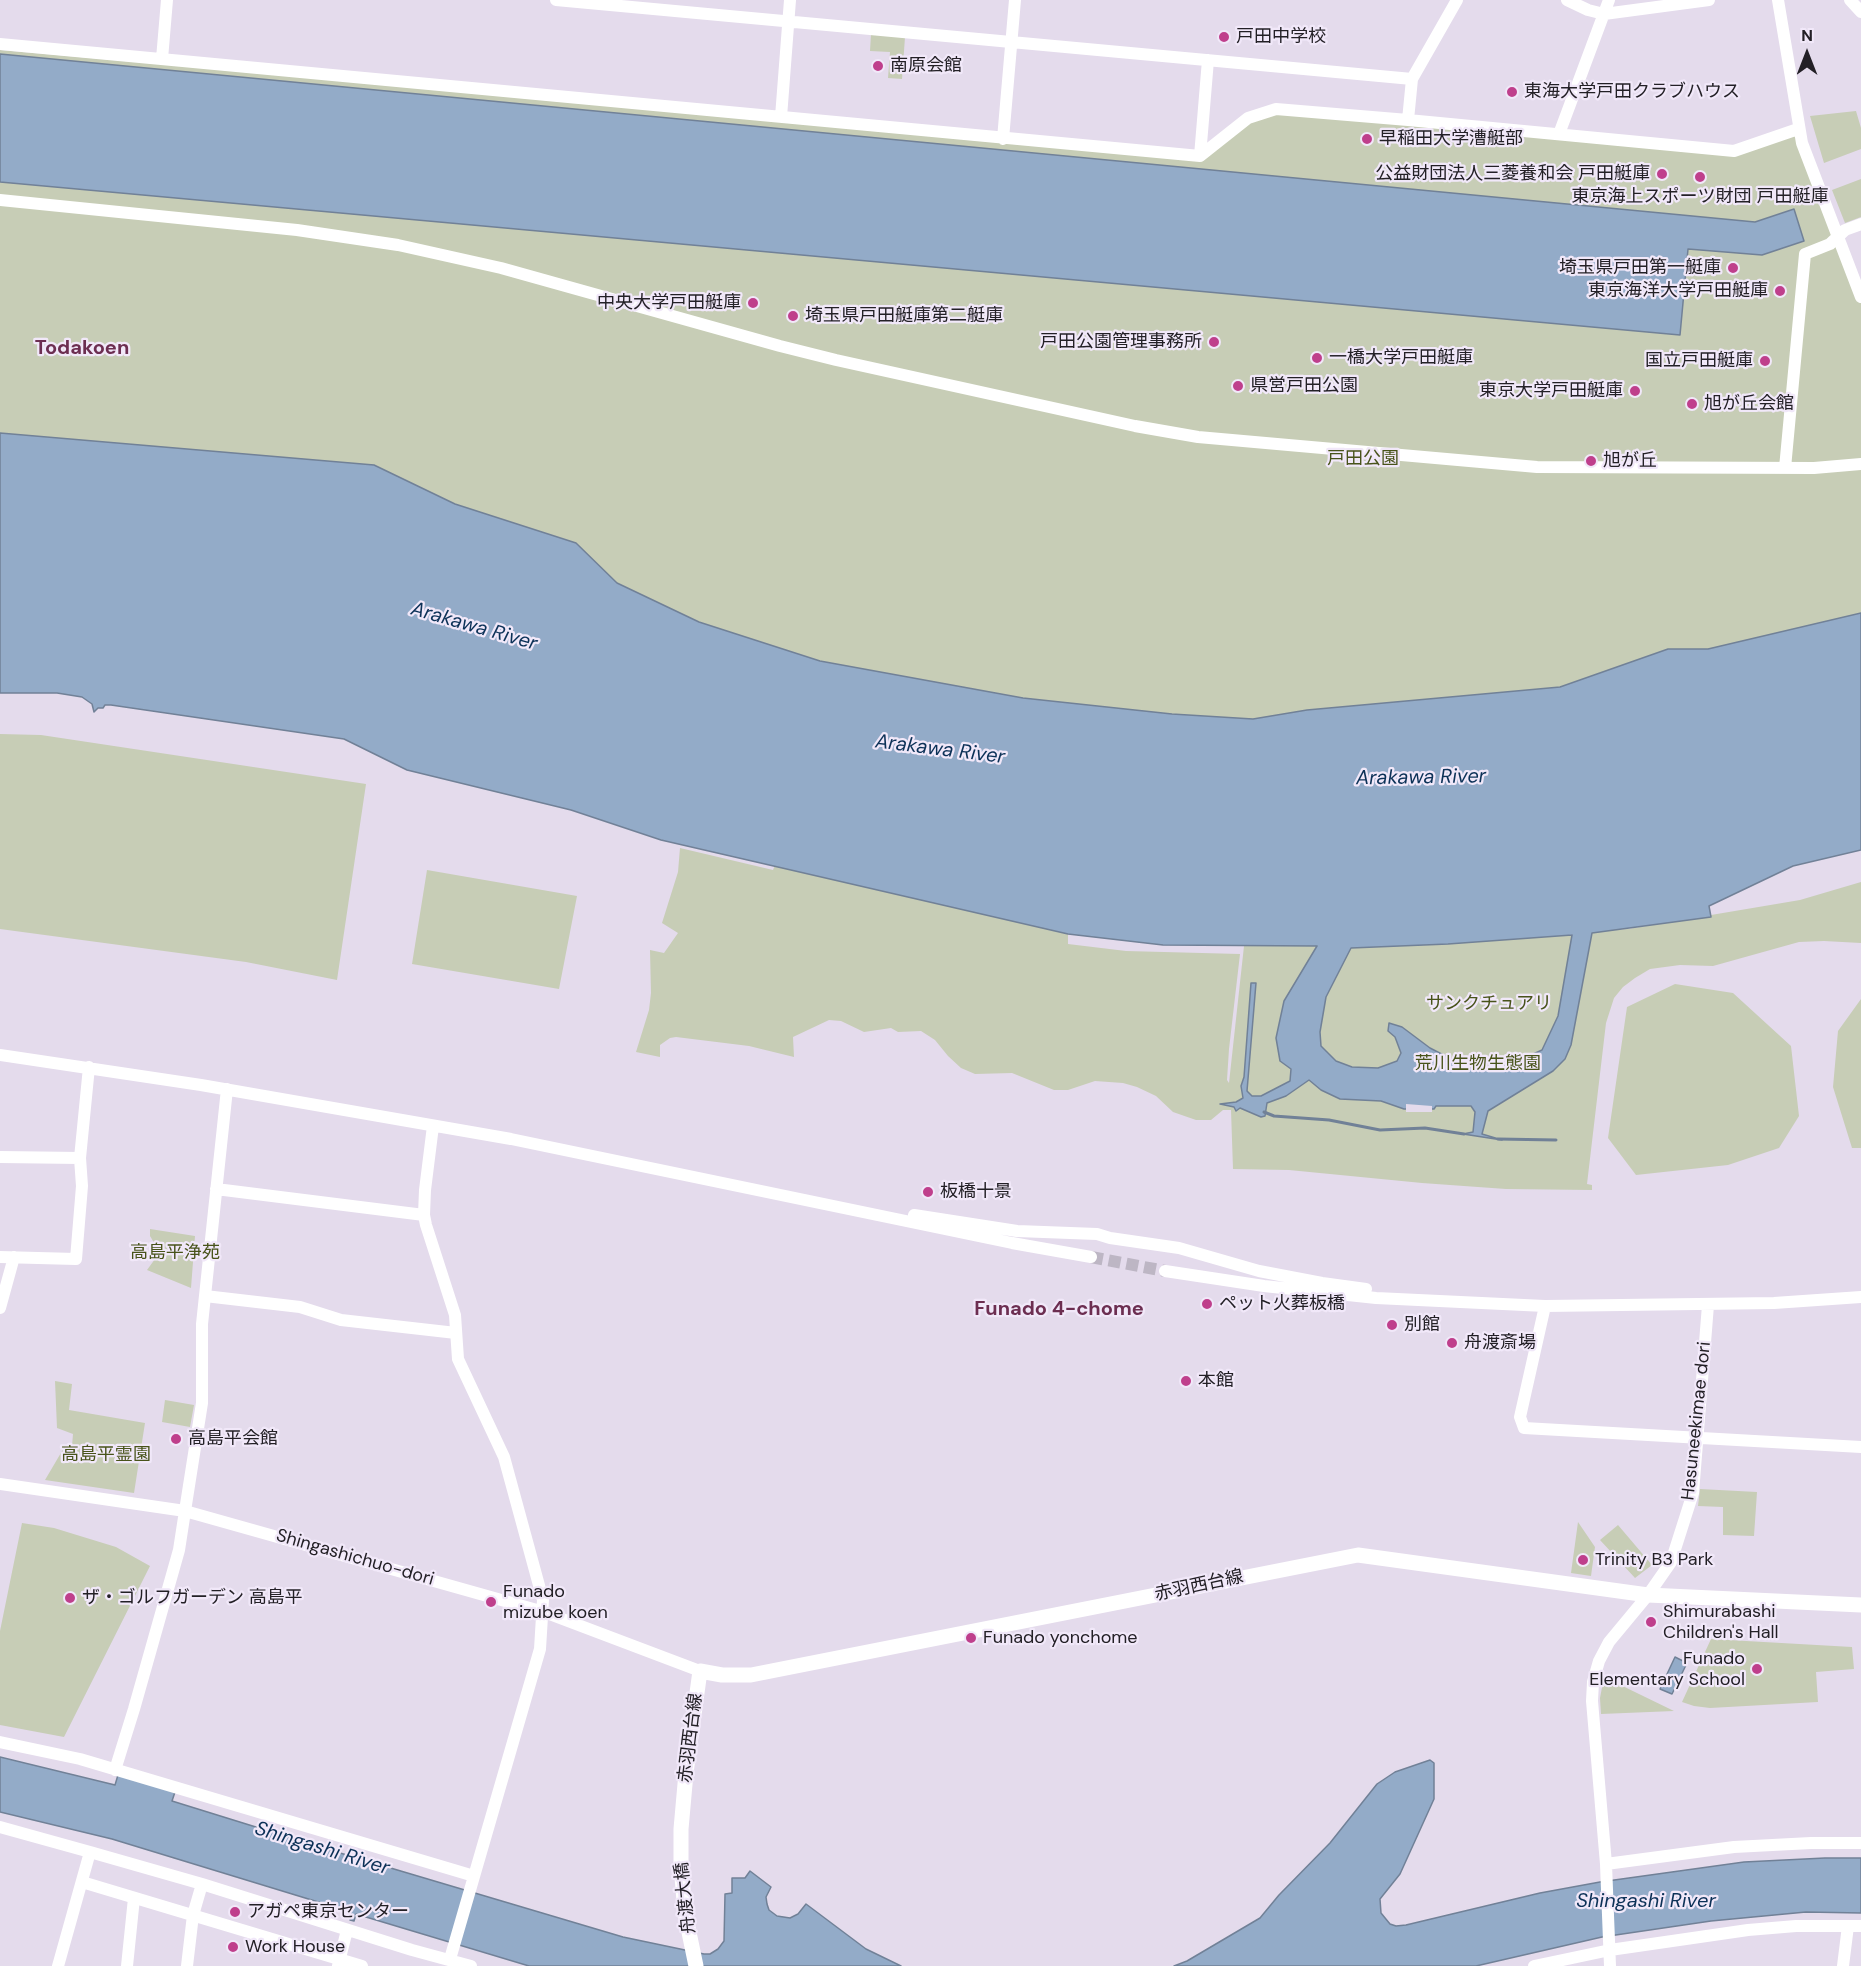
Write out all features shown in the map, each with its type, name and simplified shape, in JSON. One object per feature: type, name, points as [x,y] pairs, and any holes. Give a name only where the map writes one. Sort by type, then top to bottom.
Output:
[{"type":"main road","name":"赤羽西台線","points":[[681,1829],[700,1671],[722,1675],[751,1675],[1032,1621],[1349,1556],[1376,1556],[1648,1595],[1861,1605]]},
{"type":"main road","name":"舟渡大橋","points":[[681,1829],[685,1913],[696,1966]]},
{"type":"street","points":[[162,59],[167,0]]},
{"type":"street","points":[[556,0],[1412,79]]},
{"type":"street","points":[[781,117],[790,0]]},
{"type":"street","points":[[1003,139],[1015,0]]},
{"type":"street","points":[[1408,120],[1412,79],[1457,0]]},
{"type":"street","points":[[1568,0],[1588,10],[1604,14],[1709,0]]},
{"type":"street","points":[[1558,134],[1609,0]]},
{"type":"street","points":[[1778,0],[1798,129],[1861,297]]},
{"type":"street","points":[[1850,0],[1861,12]]},
{"type":"street","points":[[0,44],[1200,156],[1248,118],[1276,110],[1408,120],[1734,151],[1798,129]]},
{"type":"street","points":[[1200,156],[1208,60]]},
{"type":"street","points":[[0,200],[297,230],[398,244],[501,268],[791,349],[1182,434],[1537,467],[1814,468],[1861,464]]},
{"type":"street","points":[[1785,468],[1805,254],[1830,244],[1845,230],[1861,224]]},
{"type":"street","points":[[0,1055],[226,1089],[433,1126],[615,1160],[1091,1257]]},
{"type":"street","points":[[0,1257],[76,1259],[82,1186],[80,1158],[89,1067]]},
{"type":"street","points":[[115,1770],[178,1550],[185,1511],[202,1403],[202,1324],[226,1089]]},
{"type":"street","points":[[433,1126],[424,1215],[452,1305],[458,1359],[504,1457],[543,1600],[544,1612],[540,1648],[450,1959]]},
{"type":"street","points":[[0,1157],[80,1158]]},
{"type":"street","points":[[216,1189],[424,1215]]},
{"type":"street","points":[[895,1218],[913,1215],[1017,1230],[1097,1234],[1179,1248],[1258,1271],[1365,1289],[1376,1298]]},
{"type":"street","points":[[0,1308],[14,1257]]},
{"type":"street","points":[[1165,1271],[1264,1286],[1376,1298],[1545,1306],[1774,1303],[1861,1296]]},
{"type":"street","points":[[205,1296],[300,1307],[341,1320],[456,1334]]},
{"type":"street","name":"Hasuneekimae dori","points":[[1610,1948],[1606,1867],[1592,1701],[1593,1682],[1599,1661],[1609,1642],[1648,1595],[1671,1562],[1676,1550],[1693,1493],[1708,1305]]},
{"type":"street","points":[[1545,1306],[1520,1417],[1524,1428],[1861,1447]]},
{"type":"street","name":"Shingashichuo-dori","points":[[0,1484],[185,1511],[544,1612],[700,1671]]},
{"type":"street","points":[[0,1742],[115,1770],[474,1877]]},
{"type":"street","points":[[0,1827],[202,1884],[412,1950],[471,1966]]},
{"type":"street","points":[[1606,1867],[1734,1847],[1861,1843]]},
{"type":"street","points":[[58,1966],[90,1852]]},
{"type":"street","points":[[82,1882],[193,1915],[339,1963],[362,1966]]},
{"type":"street","points":[[187,1966],[193,1915],[202,1884]]},
{"type":"street","points":[[127,1966],[134,1898]]},
{"type":"street","points":[[1534,1966],[1610,1948],[1748,1930],[1796,1926],[1861,1926]]},
{"type":"street","points":[[1843,1966],[1848,1926]]},
{"type":"street","points":[[339,1963],[347,1930]]},
{"type":"street","points":[[1610,1948],[1610,1966]]},
{"type":"green space","points":[[871,34],[905,37],[902,79],[888,78],[890,52],[870,51]]},
{"type":"green space","name":"戸田公園","points":[[0,50],[1199,156],[1248,118],[1284,110],[1734,151],[1798,129],[1861,294],[1861,743],[1596,797],[0,555]]},
{"type":"green space","points":[[1856,111],[1861,128],[1861,149],[1824,163],[1810,116]]},
{"type":"green space","points":[[1861,179],[1861,217],[1845,223],[1832,190]]},
{"type":"green space","points":[[0,734],[41,735],[366,784],[337,980],[246,962],[0,929]]},
{"type":"green space","points":[[680,848],[773,870],[775,865],[1068,934],[1068,944],[1126,951],[1240,954],[1229,1049],[1227,1080],[1229,1083],[1244,946],[1317,946],[1628,929],[1800,900],[1861,882],[1861,943],[1799,942],[1713,966],[1680,965],[1650,969],[1623,987],[1614,998],[1606,1023],[1587,1184],[1592,1185],[1592,1190],[1506,1189],[1289,1170],[1233,1169],[1231,1110],[1223,1110],[1211,1120],[1196,1120],[1173,1112],[1156,1096],[1123,1083],[1095,1081],[1068,1090],[1054,1090],[1012,1073],[975,1074],[961,1068],[935,1040],[921,1031],[898,1032],[891,1028],[864,1032],[841,1021],[829,1020],[793,1037],[794,1057],[749,1046],[676,1037],[660,1045],[660,1057],[636,1052],[649,1010],[650,950],[664,953],[678,933],[662,923],[678,872]]},
{"type":"green space","points":[[427,870],[577,896],[559,989],[412,964]]},
{"type":"green space","points":[[1675,984],[1733,993],[1791,1046],[1799,1116],[1779,1148],[1728,1165],[1636,1175],[1608,1138],[1627,1007]]},
{"type":"green space","points":[[1861,999],[1861,1148],[1852,1148],[1833,1087],[1838,1031]]},
{"type":"green space","name":"高島平浄苑","points":[[150,1229],[195,1236],[191,1288],[147,1270],[155,1259],[156,1246],[150,1236]]},
{"type":"green space","name":"高島平霊園","points":[[55,1381],[72,1384],[69,1410],[145,1423],[134,1493],[45,1480],[65,1446],[72,1446],[73,1434],[57,1428]]},
{"type":"green space","points":[[165,1400],[194,1405],[190,1427],[162,1422]]},
{"type":"green space","points":[[1700,1489],[1757,1492],[1754,1536],[1723,1535],[1723,1507],[1698,1506]]},
{"type":"green space","name":"Trinity B3 Park","points":[[1578,1522],[1595,1547],[1591,1576],[1571,1573]]},
{"type":"green space","name":"ザ・ゴルフガーデン 高島平","points":[[22,1523],[54,1528],[116,1547],[150,1566],[64,1737],[0,1725],[0,1631]]},
{"type":"green space","points":[[1618,1525],[1652,1565],[1635,1578],[1600,1540]]},
{"type":"green space","points":[[1711,1639],[1852,1647],[1854,1669],[1816,1672],[1818,1702],[1710,1708],[1682,1702]]},
{"type":"green space","points":[[1604,1677],[1674,1711],[1601,1714],[1600,1698]]},
{"type":"water","points":[[0,54],[1755,222],[1794,209],[1804,241],[1762,255],[1688,249],[1680,335],[0,182]]},
{"type":"water","name":"Arakawa River","points":[[0,433],[374,465],[455,504],[576,543],[617,583],[699,622],[820,661],[1023,698],[1172,714],[1253,719],[1307,710],[1560,687],[1668,649],[1708,649],[1861,613],[1861,850],[1793,866],[1709,906],[1711,917],[1592,933],[1571,1045],[1565,1059],[1553,1071],[1488,1111],[1482,1134],[1502,1140],[1463,1134],[1473,1132],[1475,1112],[1471,1106],[1404,1109],[1381,1101],[1340,1099],[1321,1090],[1309,1080],[1286,1096],[1267,1103],[1265,1116],[1261,1117],[1240,1108],[1236,1111],[1234,1107],[1220,1104],[1236,1102],[1243,1098],[1241,1086],[1244,1077],[1251,983],[1256,983],[1247,1091],[1252,1096],[1261,1096],[1290,1081],[1291,1069],[1280,1061],[1276,1038],[1284,1001],[1317,946],[1163,945],[1068,934],[661,840],[571,810],[407,770],[344,739],[111,705],[105,705],[94,712],[92,704],[82,697],[57,693],[0,693]],"holes":[[[1572,935],[1558,1016],[1542,1050],[1518,1061],[1495,1067],[1474,1067],[1455,1061],[1430,1048],[1402,1027],[1389,1023],[1388,1031],[1395,1037],[1401,1053],[1397,1061],[1378,1068],[1352,1067],[1336,1061],[1321,1046],[1320,1032],[1326,997],[1351,948]]]},
{"type":"water","points":[[1675,1657],[1687,1663],[1672,1694],[1660,1689]]},
{"type":"water","name":"Shingashi River","points":[[0,1757],[115,1785],[118,1775],[175,1792],[172,1801],[330,1850],[623,1937],[704,1954],[710,1954],[718,1949],[724,1941],[725,1894],[732,1893],[732,1878],[745,1878],[750,1871],[771,1887],[766,1897],[767,1904],[769,1910],[777,1916],[790,1918],[798,1914],[806,1904],[866,1949],[901,1966],[529,1966],[356,1914],[354,1921],[350,1920],[351,1912],[112,1839],[0,1812]]},
{"type":"water","name":"Shingashi River","points":[[1430,1760],[1434,1763],[1434,1799],[1400,1874],[1380,1899],[1381,1913],[1390,1924],[1406,1925],[1540,1893],[1600,1882],[1744,1862],[1825,1858],[1861,1858],[1861,1913],[1806,1912],[1711,1921],[1602,1937],[1476,1966],[1174,1966],[1187,1961],[1260,1918],[1279,1895],[1330,1843],[1377,1784],[1395,1772]]},
{"type":"pier","points":[[1406,1104],[1432,1106],[1432,1112],[1406,1112]]},
{"type":"waterway","points":[[1264,1112],[1274,1116],[1329,1120],[1380,1130],[1425,1128],[1464,1134]]},
{"type":"waterway","points":[[1498,1139],[1556,1140]]},
{"type":"tunnel","points":[[1091,1257],[1165,1271]]},
{"type":"place","name":"戸田中学校","points":[[1224,37]]},
{"type":"place","name":"南原会館","points":[[878,66]]},
{"type":"place","name":"東海大学戸田クラブハウス","points":[[1512,92]]},
{"type":"place","name":"早稲田大学漕艇部","points":[[1367,139]]},
{"type":"place","name":"公益財団法人三菱養和会 戸田艇庫","points":[[1662,174]]},
{"type":"place","name":"東京海上スポーツ財団 戸田艇庫","points":[[1700,177]]},
{"type":"place","name":"埼玉県戸田第一艇庫","points":[[1733,268]]},
{"type":"place","name":"東京海洋大学戸田艇庫","points":[[1780,291]]},
{"type":"place","name":"中央大学戸田艇庫","points":[[753,303]]},
{"type":"place","name":"埼玉県戸田艇庫第二艇庫","points":[[793,316]]},
{"type":"place","name":"戸田公園管理事務所","points":[[1214,342]]},
{"type":"place","name":"一橋大学戸田艇庫","points":[[1317,358]]},
{"type":"place","name":"国立戸田艇庫","points":[[1765,361]]},
{"type":"place","name":"県営戸田公園","points":[[1238,386]]},
{"type":"place","name":"東京大学戸田艇庫","points":[[1635,391]]},
{"type":"place","name":"旭が丘会館","points":[[1692,404]]},
{"type":"place","name":"旭が丘","points":[[1591,461]]},
{"type":"place","name":"板橋十景","points":[[928,1192]]},
{"type":"place","name":"ペット火葬板橋","points":[[1207,1304]]},
{"type":"place","name":"別館","points":[[1392,1325]]},
{"type":"place","name":"舟渡斎場","points":[[1452,1343]]},
{"type":"place","name":"本館","points":[[1186,1381]]},
{"type":"place","name":"高島平会館","points":[[176,1439]]},
{"type":"place","name":"Trinity B3 Park","points":[[1583,1560]]},
{"type":"place","name":"ザ・ゴルフガーデン 高島平","points":[[70,1598]]},
{"type":"place","name":"Funado mizube koen","points":[[491,1602]]},
{"type":"place","name":"Shimurabashi Children's Hall","points":[[1651,1622]]},
{"type":"place","name":"Funado yonchome","points":[[971,1638]]},
{"type":"place","name":"Funado Elementary School","points":[[1757,1669]]},
{"type":"place","name":"アガペ東京センター","points":[[235,1912]]},
{"type":"place","name":"Work House","points":[[233,1947]]},
{"type":"district","name":"Todakoen","points":[[82,349]]},
{"type":"district","name":"Funado 4-chome","points":[[1059,1310]]},
{"type":"park label","name":"サンクチュアリ","points":[[1489,1004]]},
{"type":"park label","name":"荒川生物生態園","points":[[1478,1064]]}]
